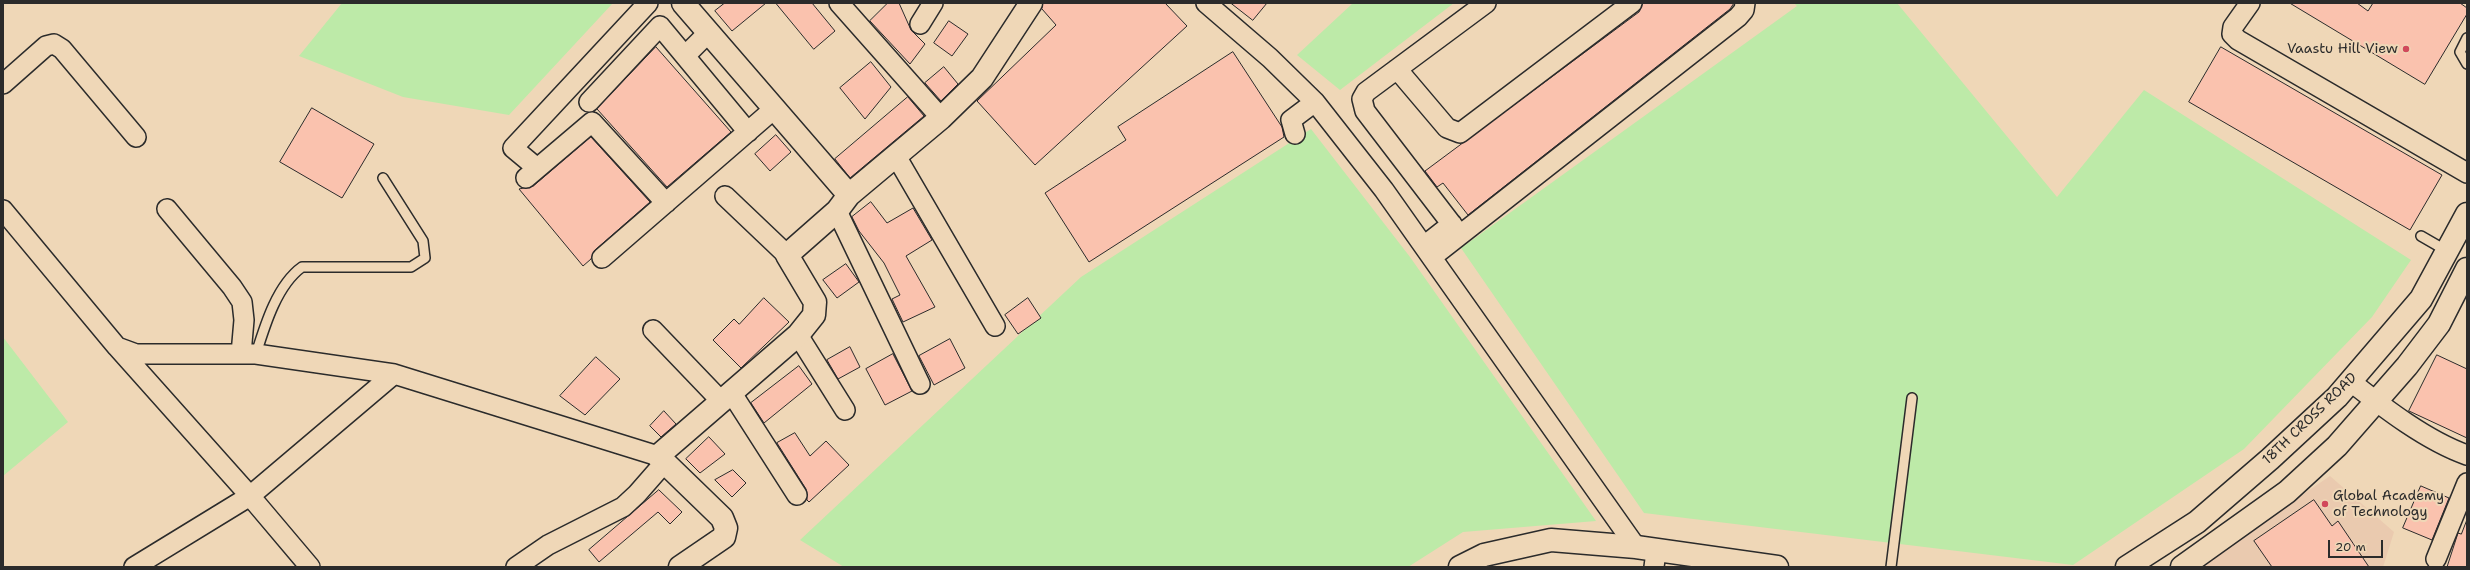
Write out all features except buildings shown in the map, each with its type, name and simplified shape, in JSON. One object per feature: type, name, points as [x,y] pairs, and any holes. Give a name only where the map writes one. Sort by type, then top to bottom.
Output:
[{"type":"street","points":[[683,3],[774,109],[843,203],[920,384]]},
{"type":"street","points":[[839,3],[940,118]]},
{"type":"street","points":[[920,24],[933,3]]},
{"type":"street","points":[[787,255],[896,156],[984,81],[1031,3]]},
{"type":"street","points":[[1206,3],[1265,62],[1315,102],[1384,190],[1636,548]]},
{"type":"street","points":[[1456,230],[1362,104],[1362,99],[1366,92],[1486,3]]},
{"type":"street","points":[[1397,69],[1447,128],[1460,133],[1632,3]]},
{"type":"street","points":[[1428,252],[1738,17],[1744,10],[1745,3]]},
{"type":"street","points":[[2250,3],[2233,27],[2232,34],[2238,40],[2467,173]]},
{"type":"street","points":[[654,30],[643,8],[513,148],[532,173],[592,122],[666,203]]},
{"type":"street","points":[[589,102],[654,30],[657,27],[663,27],[748,132]]},
{"type":"street","points":[[686,55],[708,33]]},
{"type":"street","points":[[3,84],[46,46],[54,44],[62,49],[136,137]]},
{"type":"street","points":[[594,60],[612,76]]},
{"type":"street","points":[[1295,134],[1291,120],[1315,102]]},
{"type":"street","points":[[602,258],[774,109]]},
{"type":"street","points":[[896,156],[995,326]]},
{"type":"street","points":[[516,567],[548,545],[623,507],[637,494],[661,459],[726,397],[798,335],[814,315],[815,302],[787,255],[725,196]]},
{"type":"street","points":[[167,209],[232,287],[242,302],[248,354]]},
{"type":"street","points":[[3,210],[117,347],[250,496],[310,567]]},
{"type":"street","name":"18TH CROSS ROAD","points":[[2127,567],[2197,522],[2270,460],[2336,397],[2421,299],[2448,252],[2467,214]]},
{"type":"street","points":[[2182,567],[2287,492],[2337,446],[2376,402],[2439,324],[2467,269]]},
{"type":"street","points":[[653,330],[726,397],[797,495]]},
{"type":"street","points":[[798,335],[845,410]]},
{"type":"street","points":[[117,347],[136,354],[248,354],[394,374],[661,459],[722,518],[726,528],[724,537],[680,567]]},
{"type":"street","points":[[134,567],[250,496],[394,374]]},
{"type":"street","points":[[2350,381],[2376,402],[2451,450],[2467,456]]},
{"type":"street","points":[[2436,559],[2467,484]]},
{"type":"street","points":[[1460,567],[1484,555],[1551,540],[1636,548],[1655,559],[1777,567]]},
{"type":"lane","points":[[2467,38],[2460,52],[2467,64]]},
{"type":"lane","points":[[248,354],[291,275],[302,267],[411,267],[425,258],[423,241],[383,178]]},
{"type":"lane","points":[[2421,236],[2448,252]]},
{"type":"lane","points":[[1892,567],[1912,398]]},
{"type":"shaded area","name":"Global Academy of Technology","points":[[2330,476],[2394,532],[2383,567],[2196,567]]},
{"type":"green space","points":[[342,3],[613,3],[509,115],[403,97],[299,56]]},
{"type":"green space","points":[[1353,3],[1454,3],[1340,90],[1297,55]]},
{"type":"green space","points":[[1794,3],[1897,3],[2057,197],[2144,90],[2411,260],[2372,317],[2244,449],[2073,565],[1644,513],[1461,248],[1797,6]]},
{"type":"green space","points":[[1311,129],[1410,257],[1596,521],[1463,532],[1408,567],[844,567],[800,540],[1081,277]]},
{"type":"green space","points":[[3,337],[68,422],[3,476]]},
{"type":"place","name":"Vaastu Hill View","points":[[2406,49]]},
{"type":"place","name":"Global Academy of Technology","points":[[2325,504]]}]
